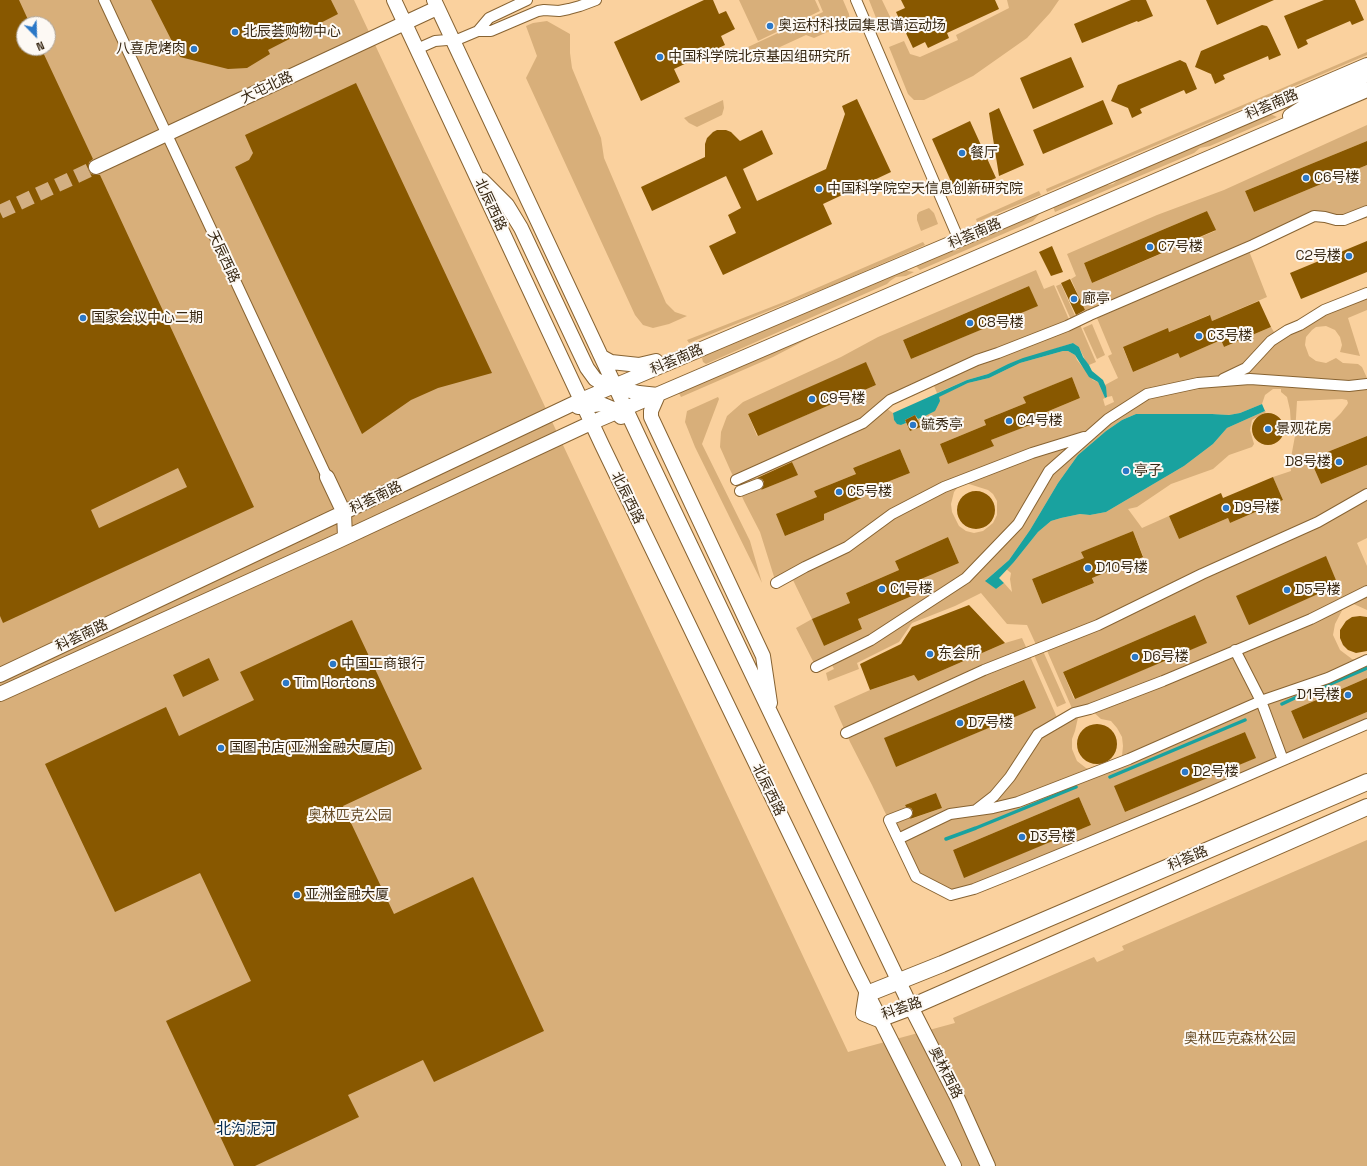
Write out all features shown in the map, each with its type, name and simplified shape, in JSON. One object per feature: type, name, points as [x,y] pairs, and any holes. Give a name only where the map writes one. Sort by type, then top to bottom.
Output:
[{"type":"main road","name":"科荟路","points":[[1367,782],[867,994],[864,1013],[879,1019],[911,1007],[1367,807]]},
{"type":"street","name":"天辰西路","points":[[104,0],[344,513],[345,537]]},
{"type":"street","name":"北辰西路","points":[[394,0],[591,423],[867,994]]},
{"type":"street","points":[[417,49],[435,41],[459,39],[478,31],[489,18],[527,0]]},
{"type":"street","points":[[551,0],[559,10]]},
{"type":"street","points":[[478,31],[491,32],[525,16],[544,10],[559,10],[580,6],[596,0]]},
{"type":"street","points":[[856,0],[959,240]]},
{"type":"street","name":"大屯北路","points":[[96,168],[405,24],[435,4]]},
{"type":"street","points":[[435,4],[625,408],[899,981]]},
{"type":"street","name":"科荟南路","points":[[560,410],[1367,64]]},
{"type":"street","points":[[1271,131],[1295,112],[1321,96],[1367,75]]},
{"type":"street","name":"科荟南路","points":[[0,694],[591,423],[1367,90]]},
{"type":"street","points":[[474,171],[507,205],[521,228],[576,347],[587,368],[595,378],[605,385],[639,393],[658,395],[651,411],[651,417],[763,656],[772,717]]},
{"type":"street","points":[[736,480],[863,423],[890,400],[977,360],[1066,326],[1314,216],[1344,220],[1367,211]]},
{"type":"street","points":[[1219,381],[1246,368],[1271,341],[1288,330],[1300,325],[1324,310],[1367,293]]},
{"type":"street","points":[[602,357],[611,362],[624,364],[648,364],[772,313],[805,306]]},
{"type":"street","points":[[695,352],[692,360],[693,366],[705,375]]},
{"type":"street","points":[[816,667],[871,640],[966,578],[1018,524],[1049,470],[1108,419],[1147,394],[1198,383],[1250,379],[1349,386],[1367,384]]},
{"type":"street","points":[[560,410],[601,404],[613,409],[624,421],[645,450]]},
{"type":"street","name":"科荟南路","points":[[0,675],[563,409],[560,410]]},
{"type":"street","points":[[776,584],[805,567],[847,547],[892,514],[944,487],[1032,453],[1088,436]]},
{"type":"street","points":[[740,491],[758,484]]},
{"type":"street","points":[[846,733],[984,670],[1098,625],[1202,574],[1318,522],[1367,494]]},
{"type":"street","name":"天辰西路","points":[[344,513],[362,529]]},
{"type":"street","points":[[976,810],[994,796],[1010,777],[1038,734],[1074,713],[1090,709],[1163,681],[1311,619],[1367,591]]},
{"type":"street","points":[[1235,650],[1261,701],[1283,760]]},
{"type":"street","points":[[898,839],[950,814],[993,808],[1018,802],[1129,759],[1261,701],[1328,678],[1367,660]]},
{"type":"street","points":[[907,813],[889,820],[916,877],[951,895],[974,889],[1014,873],[1367,724]]},
{"type":"street","name":"奥林西路","points":[[899,981],[957,1097],[988,1166]]},
{"type":"street","points":[[879,1019],[954,1166]]},
{"type":"green space","name":"奥林匹克公园","points":[[0,0],[354,0],[848,1052],[955,1023],[953,1018],[1094,957],[1097,962],[1124,950],[1122,946],[1367,840],[1367,1166],[0,1166]]},
{"type":"green space","name":"奥运村科技园集思谱运动场","points":[[739,0],[815,0],[820,11],[758,41]]},
{"type":"green space","points":[[818,0],[843,0],[849,14],[850,22],[814,38],[806,35],[754,59],[748,47],[823,12]]},
{"type":"green space","points":[[869,0],[882,0],[895,27],[882,33]]},
{"type":"green space","points":[[1007,0],[1059,0],[1050,13],[1027,38],[973,76],[924,100],[914,100],[908,94],[889,47],[904,41],[910,54],[920,57],[958,40],[956,35],[1009,8]]},
{"type":"green space","points":[[547,21],[570,34],[572,68],[601,138],[604,158],[666,303],[675,312],[687,316],[669,324],[653,328],[643,325],[635,315],[526,78],[537,56],[526,26],[533,23]]},
{"type":"green space","points":[[1367,52],[1367,55],[1047,192],[1046,189]]},
{"type":"green space","points":[[723,100],[724,108],[722,115],[697,127],[689,123],[684,118]]},
{"type":"green space","points":[[1268,113],[1277,117],[1210,146],[1200,148],[1194,153],[1055,212],[1052,204],[1102,184],[1113,184],[1121,178]]},
{"type":"green space","points":[[1367,125],[1367,141],[1245,191],[1254,212],[1367,165],[1367,211],[1344,220],[1314,216],[1087,316],[1071,279],[1076,276],[1067,254],[1157,215],[1224,190]],"holes":[[[1207,211],[1215,231],[1092,283],[1084,263]]]},
{"type":"green space","points":[[1039,191],[1041,195],[977,222],[976,219]]},
{"type":"green space","points":[[929,208],[934,213],[938,224],[921,231],[917,220],[917,215],[919,212]]},
{"type":"green space","points":[[1041,212],[1033,221],[920,270],[914,264],[949,250],[958,250],[965,244]]},
{"type":"green space","points":[[923,242],[925,245],[835,284],[689,343],[687,340],[789,300]]},
{"type":"green space","points":[[1013,245],[1015,249],[870,310],[823,331],[773,357],[681,397],[679,393]]},
{"type":"green space","points":[[1249,251],[1267,297],[1212,321],[1209,315],[1169,332],[1168,329],[1123,348],[1133,372],[1178,353],[1180,358],[1221,340],[1224,347],[1271,327],[1277,337],[1367,293],[1367,310],[1348,318],[1360,356],[1340,352],[1342,345],[1340,337],[1335,330],[1326,326],[1316,327],[1312,330],[1306,337],[1305,345],[1309,356],[1316,361],[1326,363],[1336,358],[1343,363],[1358,364],[1362,367],[1367,378],[1367,436],[1310,459],[1321,484],[1367,465],[1367,538],[1357,543],[1367,566],[1367,610],[1347,601],[1335,624],[1333,635],[1340,650],[1352,659],[1363,662],[1367,660],[1367,678],[1291,711],[1303,739],[1367,712],[1367,724],[951,895],[916,877],[834,706],[870,690],[914,675],[918,681],[1005,643],[1022,638],[1059,722],[1074,713],[1045,646],[1038,649],[1027,625],[1007,624],[981,593],[955,606],[912,623],[899,642],[857,663],[859,669],[828,681],[826,673],[834,669],[830,661],[816,667],[796,628],[812,619],[791,576],[776,583],[760,532],[744,501],[720,447],[721,432],[727,416],[743,402],[841,357],[878,337],[1036,270],[1044,289],[1054,285],[1071,324],[1078,320],[1096,362],[1089,365],[1079,347],[1073,343],[1008,364],[988,374],[967,380],[937,393],[932,381],[883,406],[893,413],[894,420],[901,425],[906,423],[910,431],[921,427],[917,420],[923,417],[937,397],[968,383],[989,378],[1020,363],[1063,351],[1068,351],[1075,355],[1077,360],[1093,380],[1098,382],[1105,398],[1103,399],[1105,406],[1114,402],[1112,396],[1107,397],[1105,385],[1118,378],[1108,356],[1112,354],[1097,318]],"holes":[[[1029,286],[1037,306],[911,359],[903,340]],[[866,363],[876,385],[757,436],[748,414]],[[1072,377],[1080,398],[1032,418],[1034,423],[991,440],[993,446],[948,464],[940,444],[986,425],[984,420],[1026,403],[1024,397]],[[1273,389],[1281,389],[1281,392],[1287,397],[1290,410],[1290,434],[1295,436],[1290,463],[1291,471],[1273,477],[1283,500],[1230,523],[1228,518],[1179,539],[1169,516],[1142,528],[1128,509],[1137,507],[1171,484],[1213,469],[1229,455],[1252,447],[1254,444],[1250,430],[1252,420],[1266,412],[1265,411],[1227,428],[1213,444],[1184,466],[1106,512],[1090,515],[1080,514],[1051,521],[1038,532],[1014,562],[1006,569],[1011,573],[1010,579],[1012,592],[1004,583],[996,589],[986,580],[1009,560],[1030,530],[1058,483],[1078,455],[1106,431],[1122,420],[1136,414],[1229,415],[1240,413],[1262,404],[1265,395]],[[1347,400],[1347,405],[1331,423],[1311,431],[1295,434],[1297,401]],[[900,449],[910,473],[862,492],[864,497],[824,514],[824,520],[785,536],[817,497],[814,491],[856,474],[853,468]],[[792,462],[797,475],[761,490],[756,478]],[[964,479],[969,484],[988,490],[993,494],[997,501],[997,515],[993,523],[983,531],[974,533],[966,531],[959,526],[952,512],[951,504],[954,492]],[[1133,531],[1143,556],[1092,577],[1094,583],[1042,604],[1032,579],[1084,558],[1082,552]],[[948,537],[959,563],[907,585],[912,596],[858,619],[862,629],[824,646],[813,619],[850,603],[846,593],[899,570],[895,561]],[[1326,557],[1338,585],[1249,624]],[[1195,615],[1206,643],[1074,699],[1063,672]],[[1023,680],[1035,708],[896,767],[885,738]],[[1090,709],[1101,719],[1111,721],[1117,728],[1122,737],[1122,756],[1116,764],[1097,771],[1086,768],[1077,761],[1072,749],[1072,739],[1079,713]],[[1245,732],[1255,758],[1125,812],[1115,786]],[[936,793],[942,808],[911,819],[905,805]],[[1079,797],[1091,825],[964,877],[953,850]]]},
{"type":"green space","points":[[902,270],[914,272],[906,276],[896,277],[887,284],[706,364],[703,362],[702,358],[704,355]]},
{"type":"green space","points":[[1061,284],[1077,320],[1072,322],[1056,286]]},
{"type":"green space","points":[[1092,324],[1105,355],[1097,359],[1083,328]]},
{"type":"green space","points":[[718,397],[719,399],[702,444],[750,541],[762,583],[695,447],[685,422],[687,411]]},
{"type":"green space","points":[[1043,651],[1066,703],[1057,707],[1034,655]]},
{"type":"water","points":[[1073,343],[1079,347],[1083,357],[1092,371],[1103,380],[1106,387],[1107,397],[1105,398],[1098,382],[1089,377],[1075,355],[1068,351],[1063,351],[1020,363],[989,378],[968,383],[939,397],[940,401],[935,411],[923,417],[918,419],[915,415],[905,420],[906,423],[901,425],[897,424],[894,420],[893,413],[967,380],[988,374],[1023,358]]},
{"type":"water","points":[[1262,404],[1265,411],[1227,428],[1213,444],[1184,466],[1106,512],[1090,515],[1080,514],[1051,521],[1038,532],[999,578],[1004,583],[996,589],[985,581],[1009,560],[1030,530],[1058,483],[1078,455],[1106,431],[1122,420],[1136,414],[1229,415],[1240,413]]},
{"type":"building","name":"国家会议中心二期","points":[[0,0],[19,0],[26,16],[16,16],[16,56],[45,56],[93,159],[89,162],[88,170],[91,174],[100,175],[254,507],[3,623],[0,616]],"holes":[[[178,468],[187,487],[99,528],[91,510]]]},
{"type":"building","name":"北辰荟购物中心","points":[[151,0],[331,0],[338,14],[268,50],[270,54],[247,68],[228,69],[180,57]]},
{"type":"building","name":"中国科学院北京基因组研究所","points":[[704,0],[713,0],[719,14],[726,11],[735,29],[721,36],[725,45],[674,69],[680,82],[641,101],[614,42]]},
{"type":"building","points":[[901,0],[995,0],[999,9],[947,33],[949,38],[928,48],[925,42],[913,48],[896,12],[905,8]]},
{"type":"building","points":[[1131,0],[1146,0],[1153,16],[1082,43],[1074,24]]},
{"type":"building","points":[[1206,0],[1274,0],[1217,25]]},
{"type":"building","points":[[1324,0],[1355,0],[1364,20],[1352,25],[1350,21],[1306,40],[1308,44],[1298,49],[1284,16]]},
{"type":"building","points":[[1262,25],[1267,26],[1269,29],[1281,55],[1269,60],[1268,56],[1223,75],[1225,79],[1215,84],[1211,74],[1195,67],[1201,51]]},
{"type":"building","points":[[1071,57],[1084,87],[1033,109],[1020,78]]},
{"type":"building","points":[[1180,60],[1186,63],[1197,89],[1186,94],[1184,90],[1140,109],[1142,113],[1132,118],[1128,108],[1111,101],[1118,85]]},
{"type":"building","points":[[356,83],[492,373],[438,388],[411,400],[362,434],[235,167],[249,160],[253,153],[245,135]]},
{"type":"building","name":"中国科学院空天信息创新研究院","points":[[857,99],[891,172],[823,204],[832,224],[723,275],[709,246],[736,233],[728,215],[741,208],[726,176],[652,211],[641,187],[705,157],[705,144],[707,138],[717,130],[726,130],[731,132],[740,141],[762,130],[773,154],[743,169],[757,201],[826,169],[845,114],[842,106]]},
{"type":"building","points":[[1103,100],[1113,124],[1043,154],[1033,130]]},
{"type":"building","points":[[999,108],[1024,165],[999,176],[989,113]]},
{"type":"building","name":"餐厅","points":[[970,121],[996,178],[957,195],[932,139]]},
{"type":"building","name":"C6号楼","points":[[1367,141],[1367,165],[1254,212],[1245,191]]},
{"type":"building","name":"C7号楼","points":[[1207,211],[1216,230],[1092,283],[1084,263]]},
{"type":"building","name":"C2号楼","points":[[1367,241],[1367,272],[1301,299],[1290,273]]},
{"type":"building","points":[[1052,246],[1063,272],[1051,276],[1039,252]]},
{"type":"building","name":"廊亭","points":[[1070,279],[1085,310],[1076,315],[1061,283]]},
{"type":"building","name":"C8号楼","points":[[1029,286],[1038,306],[911,359],[903,340]]},
{"type":"building","name":"C3号楼","points":[[1259,301],[1271,327],[1224,347],[1221,340],[1180,358],[1178,353],[1133,372],[1123,347],[1168,328],[1169,332],[1210,315],[1212,321]]},
{"type":"building","name":"C9号楼","points":[[866,362],[876,385],[758,436],[748,414]]},
{"type":"building","name":"C4号楼","points":[[1072,377],[1080,398],[1032,418],[1035,423],[991,440],[994,446],[948,464],[940,444],[986,425],[984,420],[1026,403],[1023,397]]},
{"type":"building","name":"景观花房","points":[[1268,413],[1274,414],[1281,420],[1284,429],[1283,435],[1277,442],[1268,445],[1262,444],[1255,438],[1252,429],[1253,423],[1259,416]]},
{"type":"building","name":"毓秀亭","points":[[915,415],[921,427],[910,431],[905,420]]},
{"type":"building","name":"D8号楼","points":[[1367,436],[1367,465],[1321,484],[1310,459]]},
{"type":"building","name":"C5号楼","points":[[900,449],[910,473],[862,492],[864,497],[824,514],[824,520],[785,536],[776,514],[817,497],[814,491],[856,474],[853,468]]},
{"type":"building","points":[[792,462],[798,475],[761,490],[764,482],[762,479],[757,478]]},
{"type":"building","name":"D9号楼","points":[[1273,477],[1283,500],[1230,523],[1228,518],[1179,539],[1169,516],[1221,493],[1223,498]]},
{"type":"building","points":[[976,491],[989,497],[995,510],[989,523],[976,529],[963,523],[957,510],[963,497]]},
{"type":"building","name":"D10号楼","points":[[1133,531],[1143,557],[1092,578],[1094,583],[1042,604],[1032,579],[1084,558],[1081,552]]},
{"type":"building","name":"C1号楼","points":[[948,537],[959,563],[907,585],[912,596],[858,619],[862,629],[824,646],[812,619],[850,603],[846,593],[899,570],[895,561]]},
{"type":"building","name":"D5号楼","points":[[1326,556],[1338,585],[1249,625],[1236,596]]},
{"type":"building","name":"东会所","points":[[969,605],[1005,643],[918,681],[914,675],[870,690],[860,664],[901,644],[912,627]]},
{"type":"building","name":"D6号楼","points":[[1195,615],[1207,643],[1075,699],[1063,672]]},
{"type":"building","points":[[1352,617],[1367,617],[1367,651],[1356,653],[1348,650],[1343,645],[1340,638],[1340,630],[1346,621]]},
{"type":"building","name":"亚洲金融大厦","points":[[352,620],[422,769],[343,806],[394,914],[473,877],[544,1031],[434,1082],[423,1060],[348,1095],[359,1117],[255,1166],[234,1166],[166,1021],[251,981],[200,873],[115,912],[45,764],[166,707],[179,736],[254,700],[240,672]]},
{"type":"building","points":[[209,658],[219,680],[183,697],[173,675]]},
{"type":"building","name":"D1号楼","points":[[1367,678],[1367,712],[1303,739],[1291,711]]},
{"type":"building","name":"D7号楼","points":[[1024,680],[1036,708],[896,767],[884,738]]},
{"type":"building","points":[[1097,724],[1105,726],[1111,730],[1115,736],[1117,744],[1115,752],[1111,758],[1105,762],[1097,764],[1089,762],[1083,758],[1079,752],[1077,744],[1079,736],[1083,730],[1089,726]]},
{"type":"building","name":"D2号楼","points":[[1245,732],[1256,758],[1125,812],[1114,786]]},
{"type":"building","points":[[936,793],[942,808],[910,819],[913,811],[905,805]]},
{"type":"building","name":"D3号楼","points":[[1079,797],[1091,825],[964,878],[953,850]]},
{"type":"waterway","points":[[1282,704],[1367,668]]},
{"type":"waterway","points":[[1110,777],[1245,720]]},
{"type":"waterway","points":[[946,839],[1076,787]]},
{"type":"tunnel","points":[[0,212],[96,167]]},
{"type":"place","name":"奥运村科技园集思谱运动场","points":[[770,26]]},
{"type":"place","name":"北辰荟购物中心","points":[[235,32]]},
{"type":"place","name":"八喜虎烤肉","points":[[194,49]]},
{"type":"place","name":"中国科学院北京基因组研究所","points":[[660,57]]},
{"type":"place","name":"餐厅","points":[[962,153]]},
{"type":"place","name":"C6号楼","points":[[1306,178]]},
{"type":"place","name":"中国科学院空天信息创新研究院","points":[[819,189]]},
{"type":"place","name":"C7号楼","points":[[1150,247]]},
{"type":"place","name":"C2号楼","points":[[1349,256]]},
{"type":"place","name":"廊亭","points":[[1074,299]]},
{"type":"place","name":"国家会议中心二期","points":[[83,318]]},
{"type":"place","name":"C8号楼","points":[[970,323]]},
{"type":"place","name":"C3号楼","points":[[1199,336]]},
{"type":"place","name":"C9号楼","points":[[812,399]]},
{"type":"place","name":"C4号楼","points":[[1009,421]]},
{"type":"place","name":"毓秀亭","points":[[913,425]]},
{"type":"place","name":"景观花房","points":[[1268,429]]},
{"type":"place","name":"D8号楼","points":[[1339,462]]},
{"type":"place","name":"亭子","points":[[1126,471]]},
{"type":"place","name":"C5号楼","points":[[839,492]]},
{"type":"place","name":"D9号楼","points":[[1226,508]]},
{"type":"place","name":"D10号楼","points":[[1088,568]]},
{"type":"place","name":"C1号楼","points":[[882,589]]},
{"type":"place","name":"D5号楼","points":[[1287,590]]},
{"type":"place","name":"东会所","points":[[930,654]]},
{"type":"place","name":"D6号楼","points":[[1135,657]]},
{"type":"place","name":"中国工商银行","points":[[333,664]]},
{"type":"place","name":"Tim Hortons","points":[[286,683]]},
{"type":"place","name":"D1号楼","points":[[1348,695]]},
{"type":"place","name":"D7号楼","points":[[960,723]]},
{"type":"place","name":"国图书店(亚洲金融大厦店)","points":[[221,748]]},
{"type":"place","name":"D2号楼","points":[[1185,772]]},
{"type":"place","name":"D3号楼","points":[[1022,837]]},
{"type":"place","name":"亚洲金融大厦","points":[[297,895]]},
{"type":"district","name":"北沟泥河","points":[[246,1130]]},
{"type":"park label","name":"奥林匹克森林公园","points":[[1240,1039]]}]
